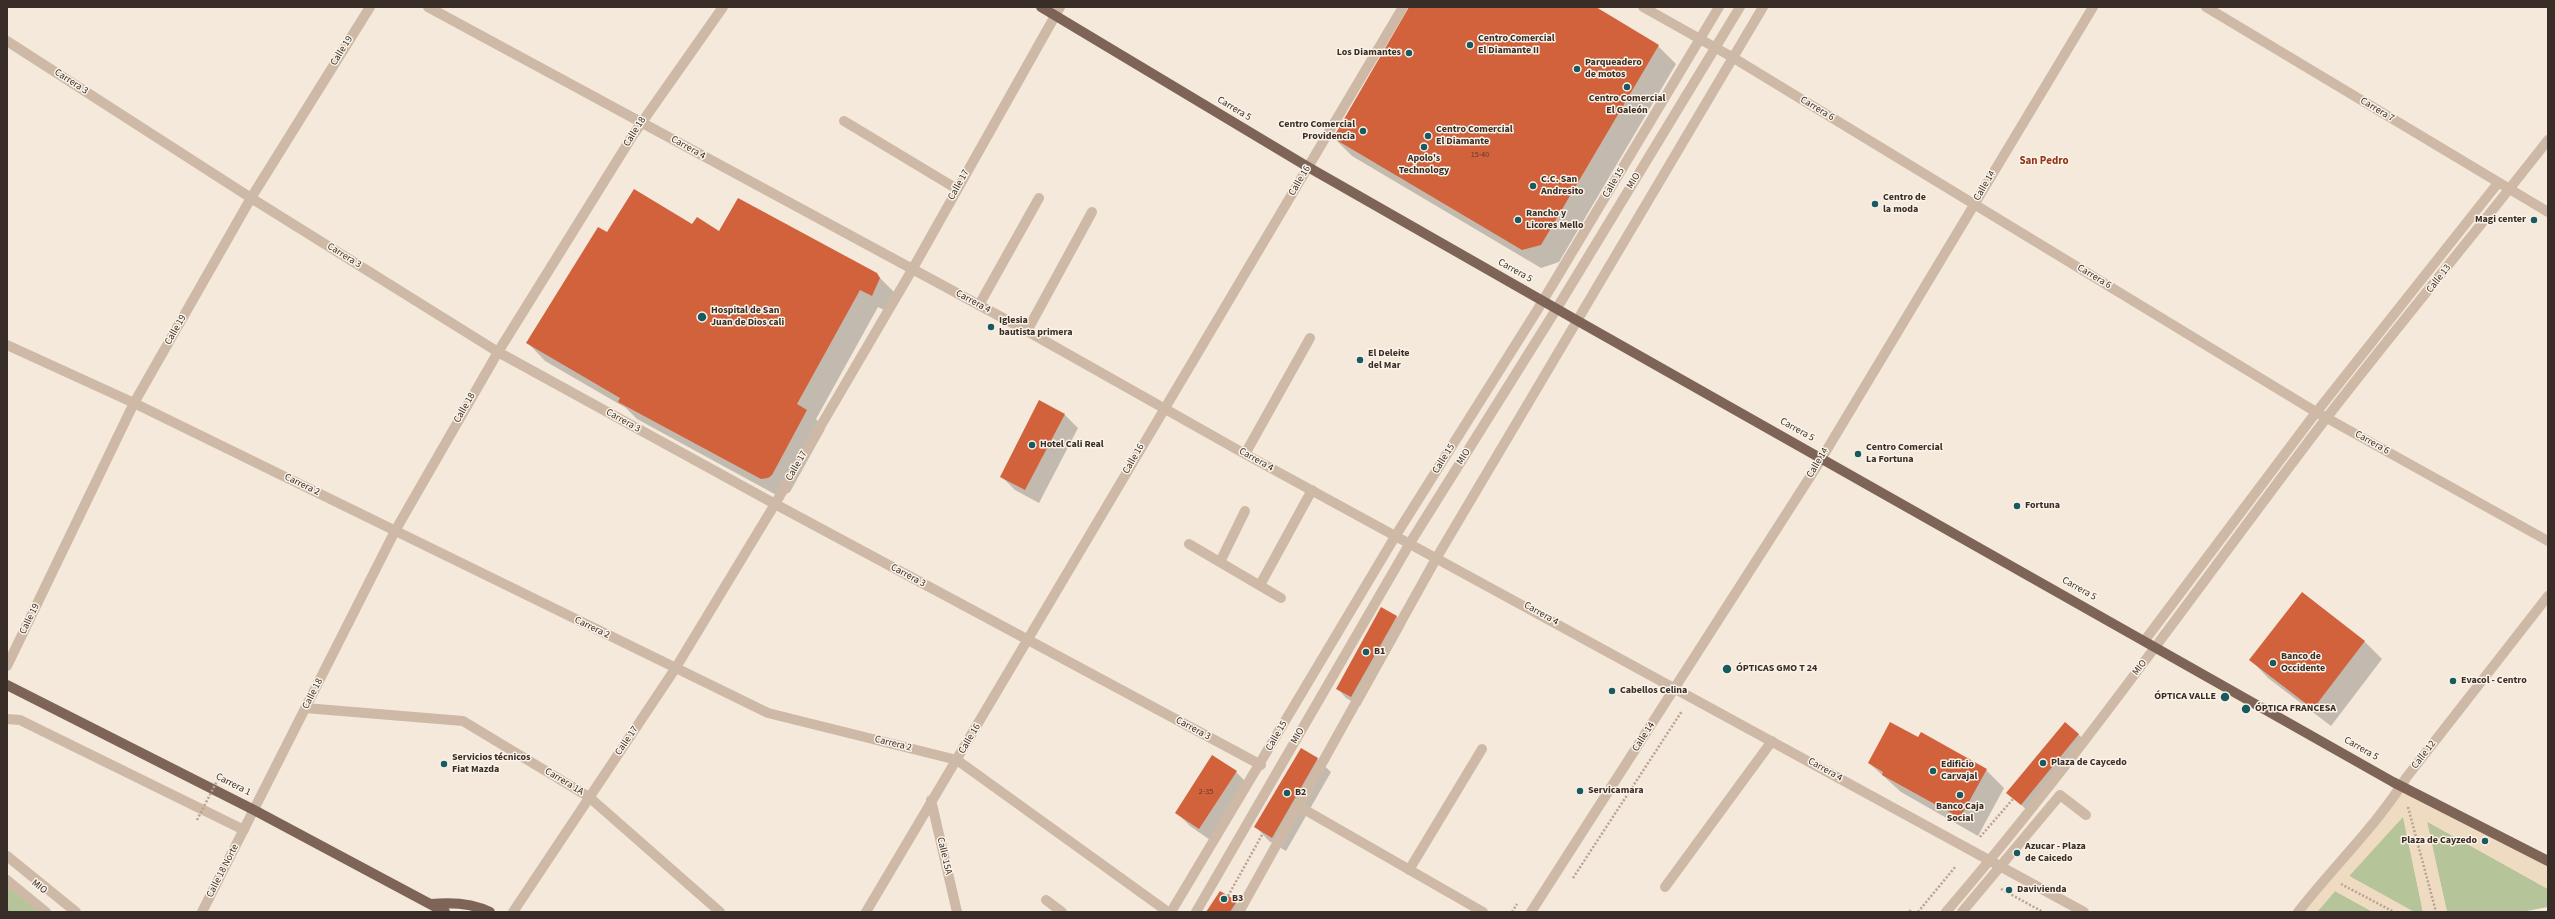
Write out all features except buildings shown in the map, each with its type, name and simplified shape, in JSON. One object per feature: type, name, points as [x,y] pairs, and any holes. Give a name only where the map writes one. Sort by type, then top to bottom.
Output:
[{"type":"main road","name":"Carrera 5","points":[[1041,7],[1057,11],[1308,167],[1577,320],[2401,786],[2548,861]]},
{"type":"main road","name":"Carrera 1","points":[[7,685],[254,810],[445,912]]},
{"type":"main road","points":[[431,904],[450,902],[469,905],[490,912]]},
{"type":"street","name":"Calle 19","points":[[7,666],[134,403],[251,198],[370,7]]},
{"type":"street","name":"Carrera 4","points":[[428,7],[1027,331],[1245,454],[1437,557],[2084,912]]},
{"type":"street","name":"Calle 18","points":[[244,830],[395,531],[498,352],[641,122],[723,7]]},
{"type":"street","name":"Calle 16","points":[[866,912],[931,800],[957,760],[1029,640],[1163,408],[1403,7]]},
{"type":"street","name":"Carrera 6","points":[[1643,7],[1732,57],[2316,412],[2548,541]]},
{"type":"street","name":"Calle 15","points":[[1170,912],[1261,765],[1396,535],[1543,300],[1719,7]]},
{"type":"street","name":"MIO","points":[[1196,912],[1410,543],[1557,308],[1740,7]]},
{"type":"street","points":[[1239,912],[1300,807],[1437,557],[1763,7]]},
{"type":"street","name":"Calle 14","points":[[1531,912],[1676,688],[1821,458],[2093,7]]},
{"type":"street","name":"Carrera 7","points":[[2206,7],[2548,212]]},
{"type":"street","name":"Calle 17","points":[[514,912],[675,669],[775,504],[912,270],[1057,11]]},
{"type":"street","name":"Carrera 3","points":[[7,41],[251,198],[498,352],[775,504],[1261,765]]},
{"type":"street","points":[[844,121],[957,189]]},
{"type":"street","name":"Calle 13","points":[[2327,417],[2548,140]]},
{"type":"street","name":"Calle 13","points":[[2145,640],[2316,412],[2498,183]]},
{"type":"street","points":[[979,305],[1039,198]]},
{"type":"street","points":[[1027,331],[1092,212]]},
{"type":"street","points":[[1245,454],[1310,338]]},
{"type":"street","name":"Carrera 2","points":[[7,345],[134,403],[675,669],[768,713],[957,760],[1170,912]]},
{"type":"street","name":"MIO","points":[[1946,912],[1990,860],[2157,647],[2327,417]]},
{"type":"street","points":[[1260,586],[1312,490]]},
{"type":"street","points":[[1220,562],[1245,511]]},
{"type":"street","points":[[1189,544],[1282,598]]},
{"type":"street","name":"Calle 12","points":[[2298,912],[2401,786],[2548,596]]},
{"type":"street","name":"Carrera 1A","points":[[305,708],[463,721],[589,797],[720,912]]},
{"type":"street","points":[[7,719],[20,720],[244,830]]},
{"type":"street","points":[[1665,887],[1772,741]]},
{"type":"street","points":[[1409,870],[1482,749]]},
{"type":"street","points":[[1962,912],[2002,867],[2060,795],[2086,815]]},
{"type":"street","name":"Calle 15A","points":[[931,800],[958,912]]},
{"type":"street","points":[[1300,807],[1483,912]]},
{"type":"street","name":"Calle 18 Norte","points":[[202,912],[244,830]]},
{"type":"street","points":[[7,856],[76,912]]},
{"type":"street","name":"MIO","points":[[7,862],[70,912]]},
{"type":"street","name":"MIO","points":[[7,880],[46,912]]},
{"type":"street","points":[[1046,900],[1062,912]]},
{"type":"street","points":[[431,904],[438,912]]},
{"type":"path","points":[[1572,880],[1682,711]]},
{"type":"path","points":[[197,820],[218,779]]},
{"type":"path","points":[[1980,838],[2013,798]]},
{"type":"path","points":[[2406,799],[2436,912]]},
{"type":"path","points":[[1228,896],[1263,833]]},
{"type":"path","points":[[1918,912],[1956,866]]},
{"type":"path","points":[[2326,876],[2394,912]]},
{"type":"path","points":[[1997,887],[2043,912]]},
{"type":"green space","points":[[2403,816],[2423,912],[2414,912],[2349,876]]},
{"type":"green space","points":[[2426,821],[2548,889],[2548,907],[2521,912],[2447,912]]},
{"type":"green space","points":[[7,880],[46,912],[7,912]]},
{"type":"green space","points":[[2335,891],[2373,912],[2317,912]]},
{"type":"shaded area","name":"Plaza de Cayzedo","points":[[2401,786],[2548,861],[2548,889],[2427,821],[2447,912],[2423,912],[2403,817],[2349,876],[2414,912],[2373,912],[2335,891],[2317,912],[2298,912]]},
{"type":"place","name":"Centro Comercial El Diamante II","points":[[1470,45]]},
{"type":"place","name":"Los Diamantes","points":[[1409,53]]},
{"type":"place","name":"Parqueadero de motos","points":[[1577,69]]},
{"type":"place","name":"Centro Comercial El Galeón","points":[[1627,87]]},
{"type":"place","name":"Centro Comercial Providencia","points":[[1363,131]]},
{"type":"place","name":"Centro Comercial El Diamante","points":[[1428,136]]},
{"type":"place","name":"Apolo's Technology","points":[[1424,147]]},
{"type":"place","name":"C.C. San Andresito","points":[[1533,186]]},
{"type":"place","name":"Centro de la moda","points":[[1875,204]]},
{"type":"place","name":"Rancho y Licores Mello","points":[[1518,220]]},
{"type":"place","name":"Magi center","points":[[2534,220]]},
{"type":"place","name":"Hospital de San Juan de Dios cali","points":[[702,317]]},
{"type":"place","name":"Iglesia bautista primera","points":[[991,327]]},
{"type":"place","name":"El Deleite del Mar","points":[[1360,360]]},
{"type":"place","name":"Hotel Cali Real","points":[[1032,445]]},
{"type":"place","name":"Centro Comercial La Fortuna","points":[[1858,454]]},
{"type":"place","name":"Fortuna","points":[[2017,506]]},
{"type":"place","name":"B1","points":[[1366,652]]},
{"type":"place","name":"Banco de Occidente","points":[[2273,663]]},
{"type":"place","name":"ÓPTICAS GMO T 24","points":[[1727,669]]},
{"type":"place","name":"Evacol - Centro","points":[[2453,681]]},
{"type":"place","name":"Cabellos Celina","points":[[1612,691]]},
{"type":"place","name":"ÓPTICA VALLE","points":[[2225,697]]},
{"type":"place","name":"ÓPTICA FRANCESA","points":[[2246,709]]},
{"type":"place","name":"Plaza de Caycedo","points":[[2043,763]]},
{"type":"place","name":"Servicios técnicos Fiat Mazda","points":[[444,764]]},
{"type":"place","name":"Edificio Carvajal","points":[[1933,771]]},
{"type":"place","name":"Servicamara","points":[[1580,791]]},
{"type":"place","name":"B2","points":[[1287,793]]},
{"type":"place","name":"Banco Caja Social","points":[[1960,795]]},
{"type":"place","name":"Plaza de Cayzedo","points":[[2485,841]]},
{"type":"place","name":"Azucar - Plaza de Caicedo","points":[[2017,853]]},
{"type":"place","name":"Davivienda","points":[[2009,890]]},
{"type":"place","name":"B3","points":[[1224,899]]},
{"type":"district","name":"San Pedro","points":[[2044,162]]}]
